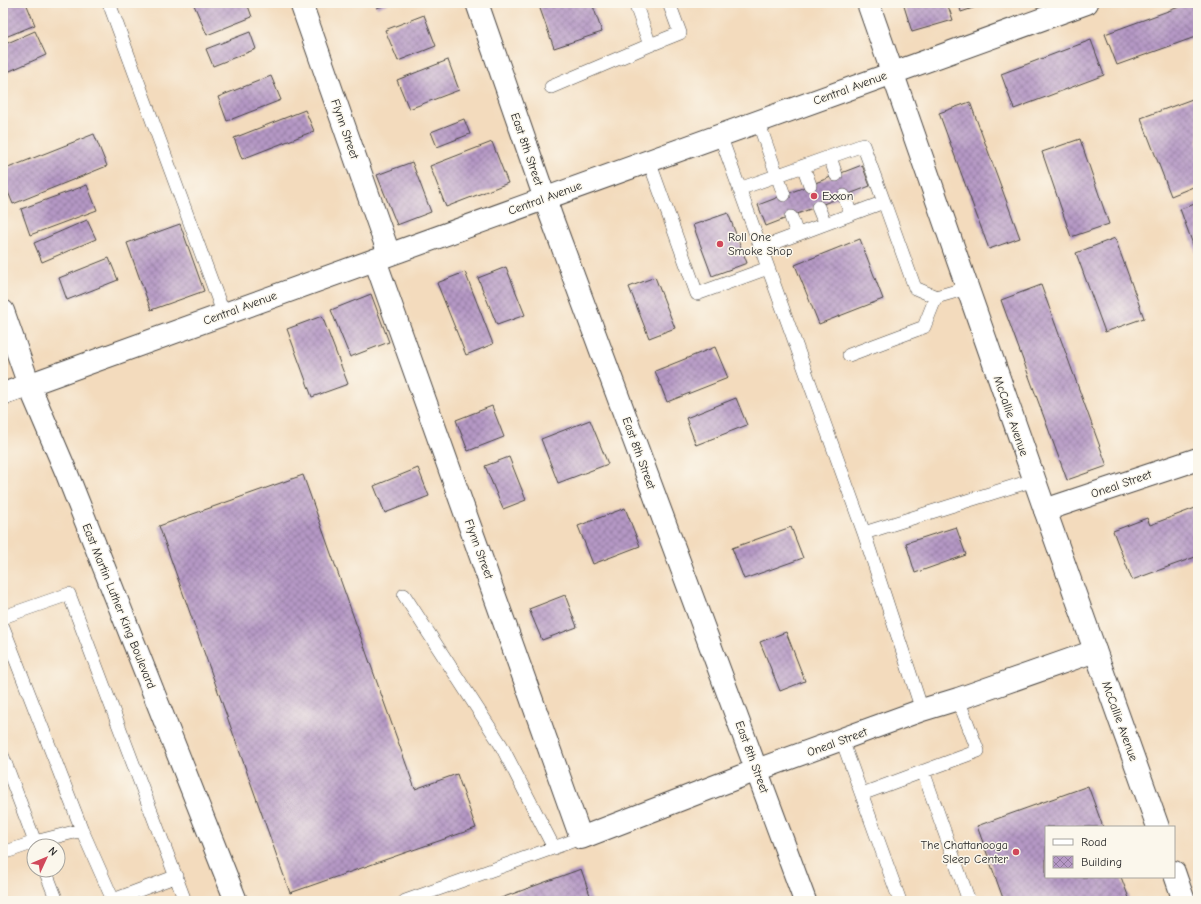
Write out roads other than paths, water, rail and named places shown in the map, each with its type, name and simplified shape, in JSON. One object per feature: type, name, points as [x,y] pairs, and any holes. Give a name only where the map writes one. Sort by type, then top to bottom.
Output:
[{"type":"street","name":"Flynn Street","points":[[301,3],[382,257],[581,838]]},
{"type":"street","name":"East 8th Street","points":[[477,3],[544,198],[805,901]]},
{"type":"street","name":"McCallie Avenue","points":[[868,3],[1034,480],[1158,826]]},
{"type":"street","name":"Central Avenue","points":[[3,394],[893,73],[1076,5]]},
{"type":"street","name":"East Martin Luther King Boulevard","points":[[3,310],[29,385],[67,474],[236,901]]},
{"type":"street","name":"Oneal Street","points":[[1045,510],[1198,459]]},
{"type":"street","name":"Oneal Street","points":[[581,838],[757,770],[922,710],[958,699],[1095,651]]},
{"type":"street","points":[[1175,875],[1184,901]]},
{"type":"lane","points":[[109,3],[224,314]]},
{"type":"lane","points":[[635,3],[650,45]]},
{"type":"lane","points":[[551,87],[680,33],[669,3]]},
{"type":"lane","points":[[758,121],[784,195]]},
{"type":"lane","points":[[720,135],[864,533],[922,710]]},
{"type":"lane","points":[[739,189],[863,145],[915,288],[936,297],[967,288]]},
{"type":"lane","points":[[830,157],[836,175]]},
{"type":"lane","points":[[649,161],[697,294],[768,268]]},
{"type":"lane","points":[[803,166],[810,185]]},
{"type":"lane","points":[[844,196],[851,214]]},
{"type":"lane","points":[[761,248],[884,202]]},
{"type":"lane","points":[[818,207],[825,224]]},
{"type":"lane","points":[[791,217],[798,234]]},
{"type":"lane","points":[[849,355],[924,326],[936,297]]},
{"type":"lane","points":[[864,533],[1034,480]]},
{"type":"lane","points":[[3,617],[69,594],[177,876],[185,901]]},
{"type":"lane","points":[[404,595],[501,745],[554,848]]},
{"type":"lane","points":[[3,627],[82,830],[113,900],[177,876]]},
{"type":"lane","points":[[862,794],[978,751],[958,699]]},
{"type":"lane","points":[[842,740],[900,901]]},
{"type":"lane","points":[[3,757],[9,788],[33,838]]},
{"type":"lane","points":[[923,771],[969,901]]},
{"type":"lane","points":[[56,838],[82,830]]},
{"type":"lane","points":[[405,901],[581,838]]},
{"type":"lane","points":[[3,853],[26,847]]},
{"type":"lane","points":[[48,878],[57,901]]},
{"type":"place","name":"Exxon","points":[[814,196]]},
{"type":"place","name":"Roll One Smoke Shop","points":[[720,244]]},
{"type":"place","name":"The Chattanooga Sleep Center","points":[[1016,852]]}]
